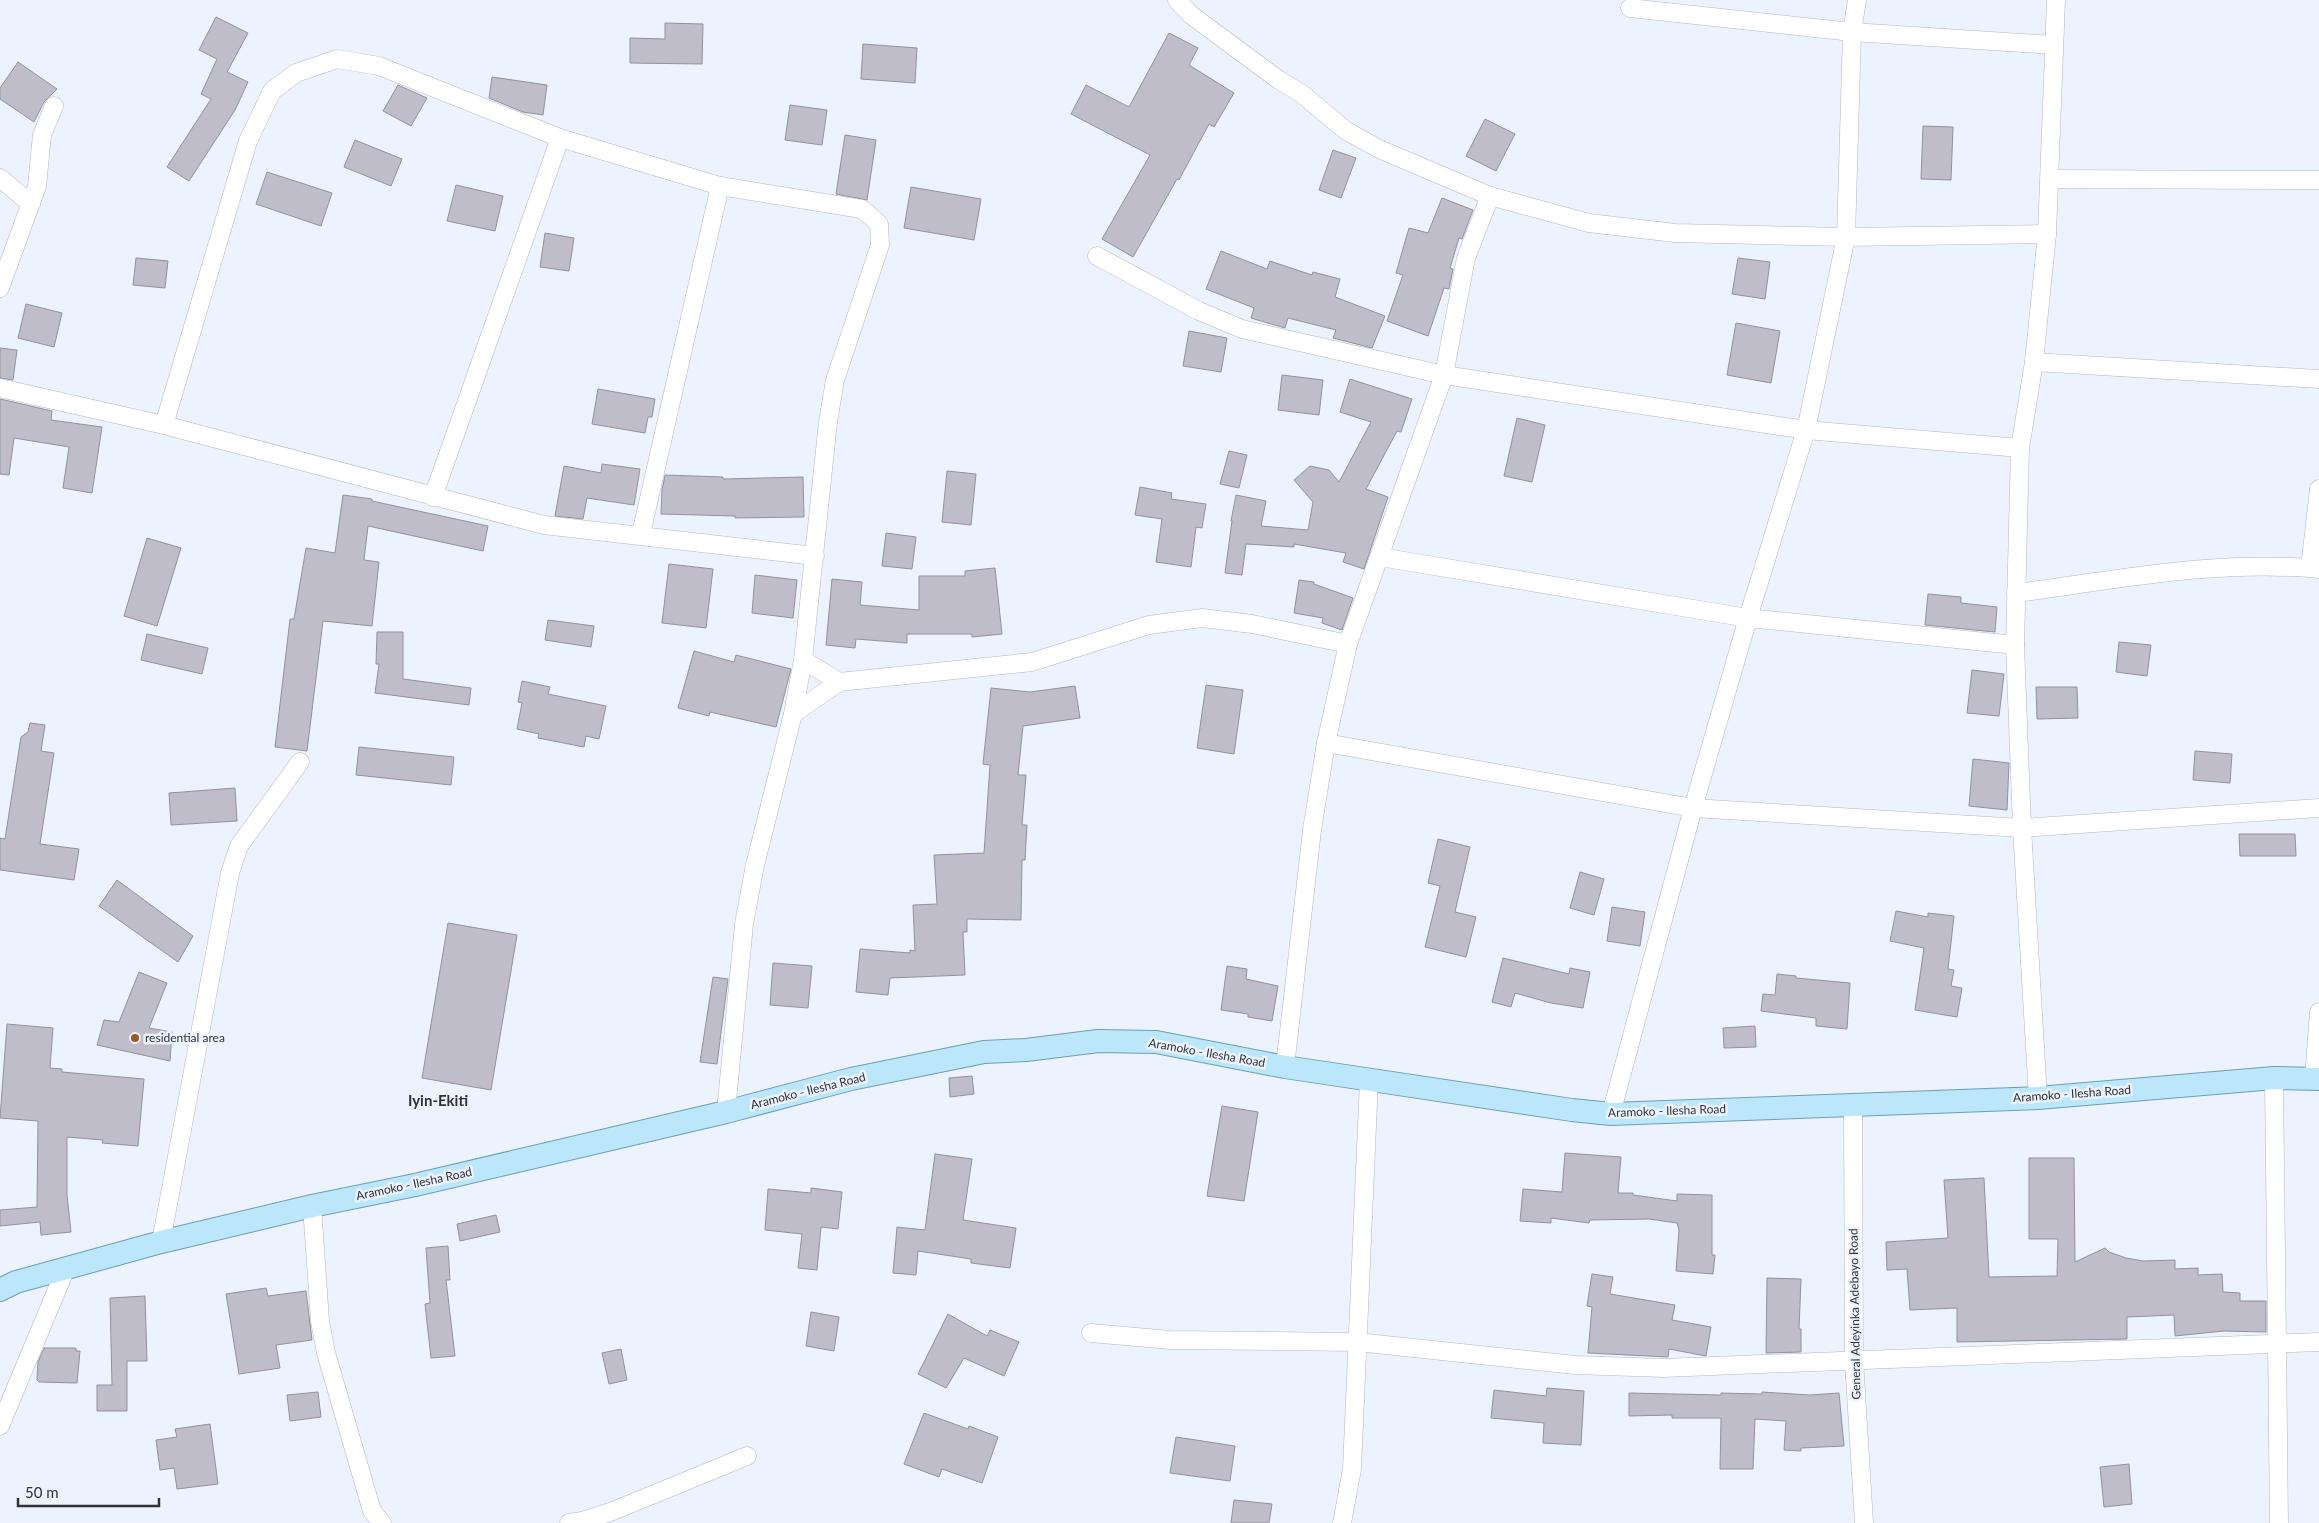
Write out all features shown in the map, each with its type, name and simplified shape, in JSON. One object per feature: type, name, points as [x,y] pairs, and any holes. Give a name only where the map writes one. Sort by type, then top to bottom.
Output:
[{"type":"main road","name":"Aramoko - Ilesha Road","points":[[5,1285],[161,1242],[726,1112],[851,1079],[984,1052],[1026,1050],[1090,1041],[1156,1042],[1285,1067],[1611,1114],[2038,1098],[2274,1078],[2316,1079]]},
{"type":"street","points":[[1177,0],[1191,15],[1279,80],[1302,94],[1344,130],[1379,149],[1490,196],[1589,224],[1675,234],[1846,237],[2047,234]]},
{"type":"street","points":[[1611,1114],[1693,808],[1748,618],[1806,430],[1846,237],[1852,32],[1857,0]]},
{"type":"street","points":[[2038,1098],[2022,828],[2014,645],[2020,448],[2034,362],[2047,234],[2056,0]]},
{"type":"street","points":[[1630,8],[1852,32],[2054,45]]},
{"type":"street","points":[[164,424],[248,141],[272,91],[296,73],[337,59],[379,66],[560,138],[720,186],[862,209],[879,224],[880,245],[835,380],[828,422],[803,660],[793,714],[755,866],[744,924],[726,1112]]},
{"type":"street","points":[[0,288],[37,186],[42,135],[54,106]]},
{"type":"street","points":[[433,497],[560,138]]},
{"type":"street","points":[[0,178],[31,204]]},
{"type":"street","points":[[2050,180],[2319,180]]},
{"type":"street","points":[[641,534],[720,186]]},
{"type":"street","points":[[1285,1067],[1312,830],[1326,743],[1348,644],[1444,375],[1466,258],[1490,196]]},
{"type":"street","points":[[1097,256],[1198,311],[1242,329],[1444,375],[1806,430],[2020,448]]},
{"type":"street","points":[[2034,362],[2319,380]]},
{"type":"street","points":[[0,388],[164,424],[544,525],[641,534],[815,556]]},
{"type":"street","points":[[2016,593],[2196,569],[2254,566],[2315,568],[2319,489]]},
{"type":"street","points":[[1380,558],[1748,618],[2014,645]]},
{"type":"street","points":[[793,714],[839,682],[1032,662],[1149,625],[1202,618],[1252,624],[1348,644]]},
{"type":"street","points":[[803,660],[839,682]]},
{"type":"street","points":[[1326,743],[1693,808],[2022,828],[2319,808]]},
{"type":"street","points":[[161,1242],[230,873],[239,846],[300,762]]},
{"type":"street","points":[[2316,1079],[2319,1012]]},
{"type":"street","points":[[2274,1078],[2279,1344],[2279,1523]]},
{"type":"street","points":[[1342,1523],[1352,1469],[1369,1080]]},
{"type":"street","name":"General Adeyinka Adebayo Road","points":[[1853,1105],[1854,1360],[1864,1523]]},
{"type":"street","points":[[312,1206],[320,1321],[326,1354],[372,1511],[382,1523]]},
{"type":"street","points":[[0,1426],[66,1268]]},
{"type":"street","points":[[1091,1333],[1170,1340],[1357,1342],[1575,1365],[1663,1368],[2319,1342]]},
{"type":"street","points":[[569,1523],[614,1511],[747,1456]]},
{"type":"building","points":[[216,17],[248,33],[227,72],[248,82],[235,110],[189,181],[167,167],[211,99],[201,94],[217,59],[199,50]]},
{"type":"building","points":[[665,23],[703,24],[702,64],[630,63],[630,38],[665,39]]},
{"type":"building","points":[[1169,33],[1198,48],[1189,65],[1234,93],[1214,127],[1209,124],[1179,180],[1177,179],[1133,257],[1102,239],[1150,155],[1071,114],[1086,85],[1129,107]]},
{"type":"building","points":[[863,44],[917,48],[915,83],[861,79]]},
{"type":"building","points":[[18,62],[57,89],[44,102],[34,122],[0,99],[0,88]]},
{"type":"building","points":[[492,77],[547,85],[543,115],[523,112],[489,98]]},
{"type":"building","points":[[398,85],[427,98],[411,126],[383,111]]},
{"type":"building","points":[[790,105],[827,110],[822,145],[785,140]]},
{"type":"building","points":[[1485,119],[1515,134],[1496,171],[1466,156]]},
{"type":"building","points":[[1923,126],[1953,127],[1951,180],[1921,179]]},
{"type":"building","points":[[845,135],[876,140],[867,200],[836,194]]},
{"type":"building","points":[[355,140],[402,159],[391,186],[344,167]]},
{"type":"building","points":[[1333,150],[1356,158],[1341,198],[1319,190]]},
{"type":"building","points":[[267,172],[332,193],[321,226],[256,204]]},
{"type":"building","points":[[456,185],[503,196],[495,231],[447,221]]},
{"type":"building","points":[[911,187],[981,199],[974,240],[904,228]]},
{"type":"building","points":[[1442,198],[1473,210],[1462,239],[1459,238],[1450,268],[1453,269],[1449,289],[1444,288],[1428,336],[1387,321],[1403,275],[1396,273],[1409,228],[1428,233]]},
{"type":"building","points":[[545,233],[574,238],[569,271],[540,267]]},
{"type":"building","points":[[1221,251],[1267,269],[1270,261],[1312,275],[1313,272],[1340,279],[1335,297],[1385,316],[1372,348],[1333,338],[1336,330],[1288,318],[1285,328],[1251,318],[1254,308],[1206,289]]},
{"type":"building","points":[[136,258],[168,261],[165,288],[133,285]]},
{"type":"building","points":[[1738,258],[1770,262],[1765,299],[1732,294]]},
{"type":"building","points":[[26,304],[62,313],[54,347],[18,338]]},
{"type":"building","points":[[1736,323],[1780,331],[1771,383],[1727,375]]},
{"type":"building","points":[[1189,331],[1227,338],[1221,372],[1183,366]]},
{"type":"building","points":[[0,348],[17,350],[13,380],[0,378]]},
{"type":"building","points":[[1282,375],[1323,380],[1319,415],[1278,410]]},
{"type":"building","points":[[1350,379],[1412,399],[1401,432],[1397,431],[1366,489],[1388,497],[1364,569],[1343,562],[1346,553],[1294,544],[1294,547],[1246,544],[1242,575],[1225,573],[1236,495],[1266,501],[1261,526],[1308,530],[1313,502],[1294,480],[1310,466],[1329,470],[1339,482],[1371,422],[1340,412]]},
{"type":"building","points":[[598,389],[655,399],[652,417],[648,417],[645,433],[592,424]]},
{"type":"building","points":[[0,399],[52,411],[51,420],[102,427],[92,493],[63,488],[69,447],[14,438],[9,475],[0,474]]},
{"type":"building","points":[[1517,418],[1545,425],[1532,482],[1504,476]]},
{"type":"building","points":[[1229,451],[1247,455],[1239,488],[1220,484]]},
{"type":"building","points":[[602,464],[640,469],[634,505],[587,498],[583,519],[555,516],[564,466],[601,473]]},
{"type":"building","points":[[947,471],[976,474],[971,525],[942,522]]},
{"type":"building","points":[[665,475],[723,477],[723,479],[803,477],[804,517],[735,518],[735,516],[661,514]]},
{"type":"building","points":[[1140,487],[1172,493],[1171,499],[1206,504],[1202,528],[1196,527],[1191,567],[1156,562],[1162,519],[1135,515]]},
{"type":"building","points":[[343,495],[372,499],[372,501],[488,526],[483,551],[368,526],[364,560],[379,562],[372,626],[323,621],[307,751],[275,747],[290,619],[294,619],[306,548],[335,553]]},
{"type":"building","points":[[886,533],[916,537],[912,569],[882,566]]},
{"type":"building","points":[[147,538],[181,548],[157,626],[124,616]]},
{"type":"building","points":[[669,564],[713,569],[706,628],[662,623]]},
{"type":"building","points":[[995,568],[1002,634],[972,637],[972,634],[907,634],[907,643],[856,639],[855,648],[826,645],[832,579],[862,582],[860,605],[919,610],[919,576],[965,576],[965,571]]},
{"type":"building","points":[[755,575],[797,580],[793,618],[752,613]]},
{"type":"building","points":[[1299,580],[1314,582],[1314,584],[1353,598],[1342,630],[1322,623],[1323,618],[1294,613]]},
{"type":"building","points":[[1928,594],[1961,597],[1961,603],[1997,607],[1995,632],[1925,625]]},
{"type":"building","points":[[548,620],[594,626],[591,647],[545,640]]},
{"type":"building","points":[[377,632],[403,632],[403,679],[471,688],[469,705],[375,693],[379,664],[376,664]]},
{"type":"building","points":[[147,634],[208,648],[202,674],[141,660]]},
{"type":"building","points":[[2119,642],[2151,645],[2147,676],[2116,672]]},
{"type":"building","points":[[694,651],[734,662],[736,655],[791,669],[776,727],[710,712],[709,716],[678,708]]},
{"type":"building","points":[[1972,670],[2004,674],[1999,716],[1967,713]]},
{"type":"building","points":[[522,681],[550,687],[548,694],[606,706],[599,739],[586,736],[584,747],[538,738],[539,734],[517,729],[522,703],[518,702]]},
{"type":"building","points":[[1206,685],[1243,690],[1234,754],[1197,748]]},
{"type":"building","points":[[1075,686],[1080,718],[1023,726],[1018,775],[1026,775],[1022,825],[1027,825],[1025,860],[1022,860],[1021,920],[967,919],[967,932],[963,932],[965,975],[890,978],[888,995],[856,992],[860,949],[910,953],[910,950],[915,951],[913,905],[937,904],[934,855],[984,853],[990,765],[983,764],[991,688],[1030,692]]},
{"type":"building","points":[[2036,687],[2077,687],[2078,718],[2037,719]]},
{"type":"building","points":[[30,723],[45,725],[41,751],[54,753],[40,844],[79,849],[74,880],[0,870],[0,838],[5,839],[21,737],[28,732]]},
{"type":"building","points":[[359,747],[454,757],[451,785],[356,775]]},
{"type":"building","points":[[2195,751],[2232,754],[2230,783],[2193,780]]},
{"type":"building","points":[[1973,759],[2009,763],[2007,810],[1969,806]]},
{"type":"building","points":[[235,788],[237,821],[171,825],[169,793]]},
{"type":"building","points":[[2239,834],[2295,834],[2296,856],[2240,856]]},
{"type":"building","points":[[1438,839],[1470,847],[1455,912],[1476,917],[1466,957],[1425,947],[1440,886],[1428,883]]},
{"type":"building","points":[[1580,872],[1604,879],[1594,915],[1570,908]]},
{"type":"building","points":[[117,880],[193,936],[178,962],[99,906]]},
{"type":"building","points":[[1612,907],[1645,912],[1640,946],[1607,941]]},
{"type":"building","points":[[1896,911],[1928,917],[1928,913],[1954,916],[1948,969],[1954,970],[1951,986],[1962,988],[1957,1017],[1915,1010],[1924,948],[1890,941]]},
{"type":"building","points":[[448,923],[517,935],[491,1090],[422,1078]]},
{"type":"building","points":[[1503,958],[1569,974],[1570,968],[1590,972],[1583,1008],[1551,1003],[1515,993],[1511,1007],[1492,1002]]},
{"type":"building","points":[[773,963],[812,966],[808,1008],[770,1005]]},
{"type":"building","points":[[1227,966],[1247,969],[1246,979],[1278,986],[1272,1021],[1248,1017],[1248,1014],[1221,1010]]},
{"type":"building","points":[[139,972],[167,983],[149,1028],[172,1032],[170,1061],[97,1045],[104,1020],[119,1022]]},
{"type":"building","points":[[1777,974],[1796,976],[1796,978],[1850,983],[1847,1029],[1816,1026],[1816,1018],[1761,1011],[1763,994],[1775,995]]},
{"type":"building","points":[[713,977],[728,979],[717,1064],[700,1062]]},
{"type":"building","points":[[7,1024],[53,1028],[50,1068],[62,1069],[62,1072],[144,1079],[138,1146],[102,1143],[103,1140],[67,1137],[67,1195],[71,1232],[41,1235],[40,1222],[0,1226],[0,1210],[37,1207],[38,1121],[0,1118]]},
{"type":"building","points":[[1755,1026],[1756,1047],[1724,1048],[1723,1028]]},
{"type":"building","points":[[972,1076],[974,1094],[950,1097],[949,1078]]},
{"type":"building","points":[[1222,1106],[1258,1112],[1244,1201],[1207,1196]]},
{"type":"building","points":[[1565,1153],[1621,1157],[1618,1193],[1633,1193],[1633,1195],[1677,1201],[1677,1194],[1712,1195],[1712,1255],[1715,1255],[1713,1274],[1676,1271],[1679,1230],[1677,1223],[1649,1219],[1590,1220],[1589,1223],[1551,1218],[1551,1223],[1520,1221],[1523,1189],[1562,1192]]},
{"type":"building","points":[[935,1154],[972,1159],[963,1220],[1016,1228],[1010,1268],[971,1263],[971,1259],[918,1251],[916,1275],[893,1273],[897,1227],[925,1230]]},
{"type":"building","points":[[2029,1158],[2074,1158],[2075,1262],[2105,1248],[2109,1252],[2126,1258],[2143,1261],[2175,1260],[2175,1269],[2198,1268],[2198,1275],[2222,1274],[2223,1292],[2240,1293],[2240,1301],[2266,1301],[2266,1332],[2224,1331],[2175,1336],[2174,1315],[2127,1317],[2127,1339],[1957,1342],[1957,1308],[1910,1310],[1907,1269],[1887,1270],[1886,1242],[1948,1238],[1944,1180],[1984,1178],[1989,1277],[2057,1276],[2058,1239],[2029,1239]]},
{"type":"building","points":[[811,1188],[842,1192],[838,1229],[821,1227],[817,1270],[798,1268],[802,1234],[765,1230],[768,1189],[811,1193]]},
{"type":"building","points":[[496,1215],[500,1232],[460,1241],[457,1224]]},
{"type":"building","points":[[448,1246],[450,1280],[446,1280],[455,1356],[431,1358],[425,1304],[430,1303],[426,1248]]},
{"type":"building","points":[[1592,1274],[1613,1277],[1610,1294],[1675,1305],[1672,1320],[1711,1327],[1706,1356],[1669,1349],[1668,1357],[1588,1353],[1592,1307],[1587,1306]]},
{"type":"building","points":[[1767,1278],[1801,1279],[1799,1329],[1801,1329],[1801,1352],[1766,1353]]},
{"type":"building","points":[[266,1288],[268,1296],[306,1291],[312,1340],[276,1345],[280,1368],[239,1374],[226,1294]]},
{"type":"building","points":[[145,1296],[147,1361],[127,1361],[127,1411],[97,1411],[97,1385],[112,1385],[110,1298]]},
{"type":"building","points":[[811,1312],[839,1317],[834,1351],[806,1346]]},
{"type":"building","points":[[948,1314],[987,1336],[990,1330],[1019,1342],[1004,1376],[964,1358],[946,1388],[918,1374]]},
{"type":"building","points":[[44,1348],[76,1348],[76,1351],[80,1351],[77,1383],[39,1382],[37,1380],[38,1362]]},
{"type":"building","points":[[621,1349],[627,1380],[609,1384],[602,1353]]},
{"type":"building","points":[[1547,1388],[1584,1391],[1581,1445],[1543,1443],[1544,1423],[1491,1418],[1494,1390],[1546,1396]]},
{"type":"building","points":[[318,1392],[321,1417],[290,1421],[287,1395]]},
{"type":"building","points":[[1762,1392],[1810,1395],[1839,1393],[1844,1446],[1801,1448],[1801,1451],[1784,1450],[1786,1421],[1755,1419],[1753,1469],[1720,1469],[1721,1418],[1672,1418],[1672,1415],[1629,1416],[1629,1393],[1721,1395],[1721,1393],[1762,1394]]},
{"type":"building","points":[[924,1413],[968,1429],[969,1426],[998,1437],[982,1483],[942,1469],[939,1477],[904,1464]]},
{"type":"building","points":[[210,1424],[218,1484],[177,1489],[174,1468],[160,1470],[156,1440],[177,1437],[175,1429]]},
{"type":"building","points":[[1176,1437],[1235,1446],[1230,1481],[1170,1473]]},
{"type":"building","points":[[2129,1464],[2132,1504],[2104,1507],[2100,1467]]},
{"type":"building","points":[[1234,1500],[1272,1504],[1269,1523],[1231,1523]]},
{"type":"place","name":"residential area","points":[[135,1038]]},
{"type":"district","name":"Iyin-Ekiti","points":[[438,1101]]}]
